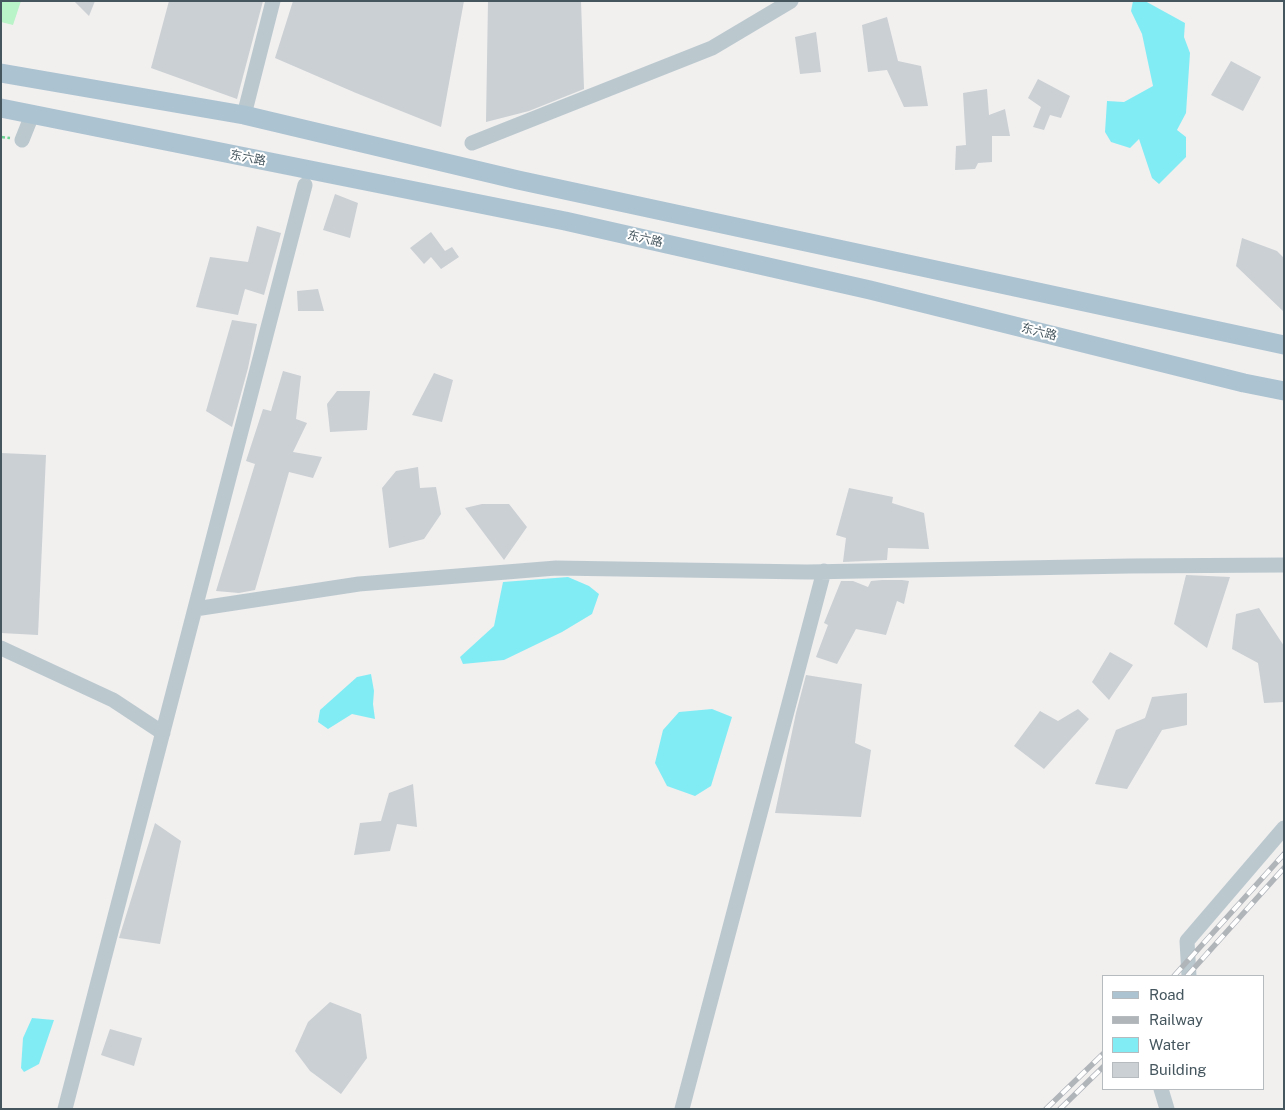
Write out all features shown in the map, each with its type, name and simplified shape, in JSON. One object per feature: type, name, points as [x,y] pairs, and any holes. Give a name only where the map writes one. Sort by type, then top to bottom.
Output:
[{"type":"main road","points":[[1,74],[244,115],[518,180],[1284,345]]},
{"type":"main road","name":"东六路","points":[[1,108],[566,221],[870,290],[1244,383],[1284,391]]},
{"type":"street","points":[[244,115],[273,1]]},
{"type":"street","points":[[472,143],[712,48],[791,1]]},
{"type":"street","points":[[22,140],[32,115]]},
{"type":"street","points":[[65,1109],[305,185]]},
{"type":"street","points":[[195,609],[359,584],[556,568],[824,571],[1284,565]]},
{"type":"street","points":[[682,1109],[824,571]]},
{"type":"street","points":[[1,648],[112,700],[163,733]]},
{"type":"street","points":[[1189,975],[1187,941],[1284,828]]},
{"type":"street","points":[[1161,1090],[1167,1109]]},
{"type":"green space","points":[[1,1],[21,1],[13,25],[1,22]]},
{"type":"water","points":[[1133,1],[1145,1],[1185,23],[1184,37],[1190,53],[1186,113],[1177,130],[1186,137],[1186,157],[1159,184],[1152,178],[1139,139],[1130,148],[1111,142],[1105,132],[1107,101],[1124,102],[1153,86],[1142,34],[1131,11]]},
{"type":"water","points":[[568,577],[589,586],[599,594],[592,614],[562,632],[504,660],[463,664],[460,657],[494,626],[503,582]]},
{"type":"water","points":[[371,674],[375,719],[352,714],[328,729],[318,722],[320,710],[357,677]]},
{"type":"water","points":[[712,709],[732,717],[711,786],[695,796],[667,786],[655,763],[663,730],[679,712]]},
{"type":"water","points":[[32,1018],[54,1020],[39,1064],[24,1072],[21,1068],[23,1038]]},
{"type":"building","points":[[74,1],[95,1],[89,16]]},
{"type":"building","points":[[169,1],[263,1],[237,99],[151,68]]},
{"type":"building","points":[[293,1],[464,1],[441,127],[275,58]]},
{"type":"building","points":[[488,1],[581,1],[584,89],[529,111],[486,122]]},
{"type":"building","points":[[887,17],[898,61],[921,66],[928,106],[904,107],[887,70],[868,72],[862,25]]},
{"type":"building","points":[[816,32],[821,72],[800,74],[795,37]]},
{"type":"building","points":[[1231,61],[1261,77],[1243,111],[1211,95]]},
{"type":"building","points":[[1038,79],[1070,96],[1061,118],[1050,115],[1044,130],[1033,127],[1041,107],[1028,98]]},
{"type":"building","points":[[987,89],[989,115],[1005,109],[1010,136],[992,136],[992,162],[978,163],[975,169],[955,170],[956,146],[966,145],[963,93]]},
{"type":"building","points":[[335,194],[358,203],[350,238],[323,230]]},
{"type":"building","points":[[257,226],[281,233],[264,295],[245,289],[238,315],[196,307],[210,257],[248,262]]},
{"type":"building","points":[[431,232],[445,251],[452,247],[459,257],[441,269],[431,257],[424,264],[410,248]]},
{"type":"building","points":[[1242,238],[1277,251],[1284,258],[1284,312],[1236,266]]},
{"type":"building","points":[[318,289],[324,311],[298,311],[297,291]]},
{"type":"building","points":[[232,320],[257,324],[248,368],[232,427],[206,411]]},
{"type":"building","points":[[283,371],[301,376],[296,419],[307,423],[293,452],[322,457],[313,478],[289,472],[255,590],[239,593],[216,591],[255,464],[246,461],[263,409],[271,411]]},
{"type":"building","points":[[434,373],[453,380],[442,422],[412,415]]},
{"type":"building","points":[[337,391],[370,391],[367,430],[330,432],[327,404]]},
{"type":"building","points":[[1,453],[46,455],[38,635],[1,633]]},
{"type":"building","points":[[418,467],[420,488],[436,487],[441,514],[424,539],[389,548],[382,488],[396,471]]},
{"type":"building","points":[[849,488],[893,497],[892,503],[924,513],[929,549],[888,548],[887,560],[843,562],[846,538],[836,535]]},
{"type":"building","points":[[482,504],[509,504],[527,527],[504,560],[465,508]]},
{"type":"building","points":[[1186,575],[1230,577],[1207,648],[1174,624]]},
{"type":"building","points":[[841,581],[853,581],[868,587],[871,581],[909,581],[904,604],[897,601],[886,635],[856,629],[837,664],[816,657],[828,625],[824,623]]},
{"type":"building","points":[[1259,608],[1284,646],[1284,702],[1264,703],[1258,663],[1232,649],[1236,614]]},
{"type":"building","points":[[1110,652],[1133,665],[1109,700],[1092,682]]},
{"type":"building","points":[[806,675],[862,684],[855,743],[871,750],[861,817],[775,813]]},
{"type":"building","points":[[1187,693],[1187,725],[1162,730],[1127,789],[1095,784],[1116,730],[1145,718],[1152,697]]},
{"type":"building","points":[[1078,709],[1089,719],[1044,769],[1014,746],[1040,711],[1058,721]]},
{"type":"building","points":[[413,784],[417,827],[397,824],[390,851],[354,855],[360,823],[381,821],[389,793]]},
{"type":"building","points":[[155,823],[181,841],[160,944],[119,938]]},
{"type":"building","points":[[330,1002],[361,1014],[367,1058],[341,1094],[310,1071],[295,1051],[308,1022]]},
{"type":"building","points":[[110,1029],[142,1038],[134,1066],[101,1055]]},
{"type":"railway","points":[[1175,975],[1284,854]]},
{"type":"railway","points":[[1188,975],[1284,868]]},
{"type":"railway","points":[[1046,1109],[1102,1055]]},
{"type":"railway","points":[[1060,1109],[1102,1068]]}]
